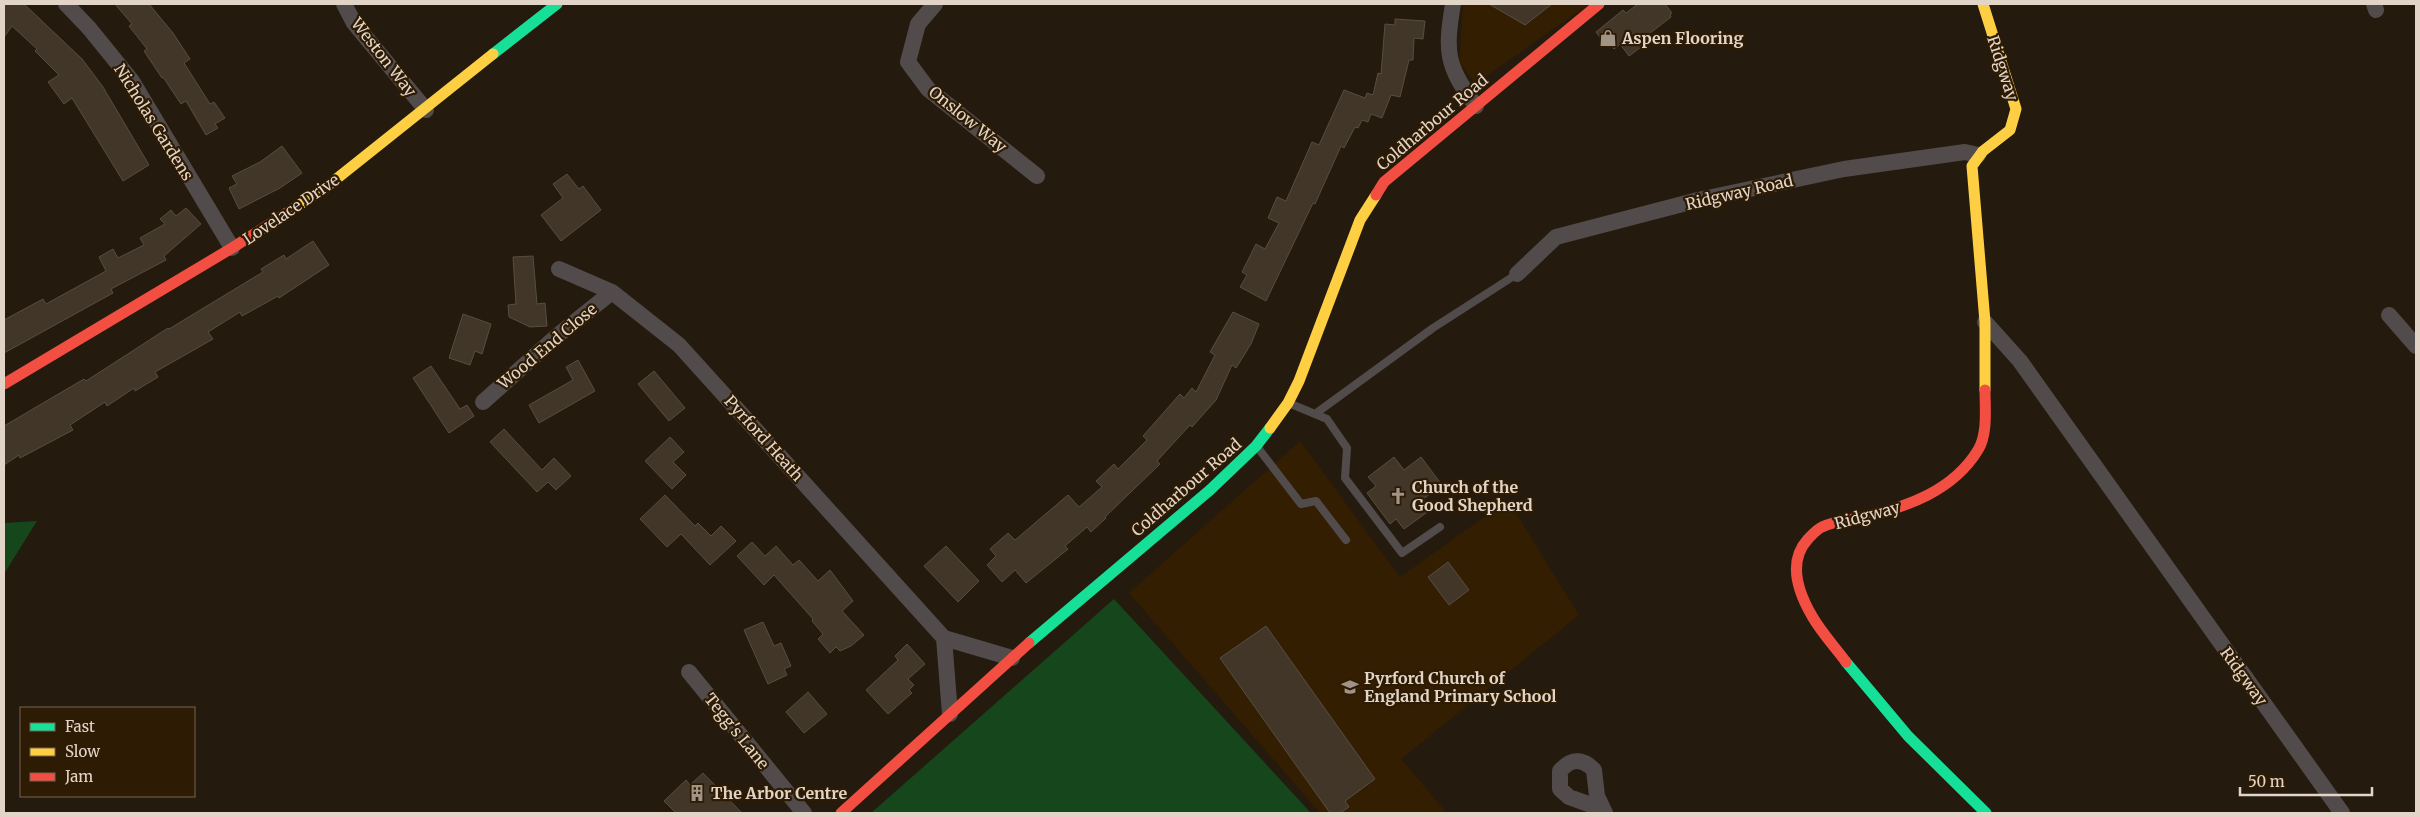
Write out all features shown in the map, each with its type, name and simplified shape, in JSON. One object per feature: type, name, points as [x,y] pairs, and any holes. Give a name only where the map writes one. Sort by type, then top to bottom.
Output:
[{"type":"street","name":"Nicholas Gardens","points":[[66,4],[89,28],[132,81],[232,248]]},
{"type":"street","name":"Weston Way","points":[[344,4],[354,23],[426,110]]},
{"type":"street","name":"Lovelace Drive","points":[[4,384],[232,248],[325,188],[426,110],[557,4]]},
{"type":"street","name":"Onslow Way","points":[[935,4],[918,24],[908,62],[928,88],[1038,176]]},
{"type":"street","points":[[1453,4],[1447,53],[1460,84],[1476,106]]},
{"type":"street","name":"Coldharbour Road","points":[[841,813],[1061,614],[1210,490],[1256,446],[1288,403],[1299,381],[1360,220],[1384,182],[1599,4]]},
{"type":"street","name":"Ridgway","points":[[1982,4],[2016,110],[2016,119],[2008,134],[1978,155],[1972,166],[1971,178],[1985,322],[1984,428],[1978,449],[1973,458],[1944,486],[1921,500],[1822,527],[1802,546],[1797,557],[1796,574],[1799,590],[1812,617],[1851,670],[1908,736],[1986,813]]},
{"type":"street","name":"Ridgway Road","points":[[1517,274],[1556,238],[1698,200],[1844,169],[1965,152],[1978,155]]},
{"type":"street","name":"Pyrford Heath","points":[[559,269],[612,292],[680,345],[944,638]]},
{"type":"street","name":"Wood End Close","points":[[483,402],[557,336],[612,292]]},
{"type":"street","points":[[2389,315],[2416,346]]},
{"type":"street","name":"Ridgway","points":[[1985,322],[2025,368],[2342,813]]},
{"type":"street","points":[[950,714],[944,638],[1012,658]]},
{"type":"street","name":"Tegg's Lane","points":[[689,672],[804,813]]},
{"type":"lane","points":[[1315,414],[1433,328],[1517,274]]},
{"type":"lane","points":[[1288,403],[1327,419],[1347,448],[1345,478],[1402,553],[1440,527]]},
{"type":"lane","points":[[1256,446],[1301,504],[1316,502],[1346,540]]},
{"type":"shaded area","points":[[1463,4],[1589,4],[1475,84],[1459,62]]},
{"type":"shaded area","name":"Pyrford Church of England Primary School","points":[[1300,441],[1400,577],[1508,500],[1579,615],[1401,759],[1447,813],[1320,813],[1129,593]]},
{"type":"green space","points":[[37,521],[4,574],[4,523]]},
{"type":"green space","points":[[1114,599],[1311,813],[871,813]]},
{"type":"building","points":[[4,4],[24,4],[82,59],[103,87],[149,165],[123,181],[72,98],[64,104],[48,82],[59,75],[35,51],[37,49],[12,26],[4,37]]},
{"type":"building","points":[[115,4],[149,4],[173,33],[190,59],[184,63],[210,104],[214,102],[225,118],[215,124],[218,128],[206,135],[186,101],[181,104],[162,78],[144,51],[147,49],[129,26],[132,24]]},
{"type":"building","points":[[1489,4],[1552,4],[1525,25]]},
{"type":"building","points":[[1638,4],[1665,4],[1672,13],[1670,14],[1671,17],[1641,40],[1645,44],[1629,56],[1620,44],[1614,49],[1610,44],[1607,46],[1596,32],[1623,10],[1626,13]]},
{"type":"building","points":[[1395,19],[1425,21],[1423,39],[1414,38],[1413,60],[1409,60],[1400,97],[1391,95],[1382,118],[1371,114],[1368,122],[1362,120],[1358,128],[1355,127],[1344,148],[1341,146],[1315,204],[1313,203],[1266,301],[1240,287],[1247,275],[1242,272],[1256,244],[1265,249],[1279,223],[1268,218],[1277,197],[1286,201],[1312,142],[1319,145],[1344,90],[1365,98],[1367,93],[1373,95],[1378,73],[1381,74],[1385,24],[1395,25]]},
{"type":"building","points":[[282,146],[302,173],[280,188],[239,209],[229,188],[237,184],[232,176],[260,162]]},
{"type":"building","points":[[567,174],[579,189],[583,186],[601,210],[561,241],[541,215],[563,198],[553,184]]},
{"type":"building","points":[[186,208],[201,224],[164,256],[166,260],[111,289],[113,293],[4,353],[4,320],[43,299],[46,304],[106,271],[99,257],[113,249],[118,258],[144,245],[140,238],[165,224],[160,219],[171,210],[176,216]]},
{"type":"building","points":[[313,241],[329,265],[279,298],[278,296],[242,316],[240,312],[208,332],[213,339],[155,372],[158,377],[135,391],[134,388],[107,406],[105,402],[70,425],[73,430],[20,458],[19,455],[4,465],[4,426],[84,379],[86,381],[168,328],[263,272],[261,269],[284,255],[286,259]]},
{"type":"building","points":[[533,256],[537,304],[545,303],[547,326],[530,327],[509,317],[508,305],[516,304],[513,257]]},
{"type":"building","points":[[1233,312],[1259,324],[1251,344],[1236,368],[1232,365],[1216,400],[1192,427],[1190,425],[1157,461],[1160,464],[1091,532],[1087,527],[1065,546],[1068,549],[1026,583],[1015,570],[1002,582],[987,565],[996,556],[990,549],[1008,533],[1015,540],[1068,495],[1079,507],[1102,487],[1096,481],[1114,464],[1118,469],[1147,440],[1143,436],[1180,394],[1184,398],[1192,388],[1196,392],[1215,355],[1210,352]]},
{"type":"building","points":[[463,314],[491,324],[482,354],[475,351],[470,365],[449,358]]},
{"type":"building","points":[[578,360],[595,391],[539,423],[529,405],[573,380],[566,367]]},
{"type":"building","points":[[431,366],[460,409],[467,405],[474,416],[449,433],[413,378]]},
{"type":"building","points":[[654,371],[685,408],[669,421],[638,384]]},
{"type":"building","points":[[504,429],[542,470],[554,458],[571,476],[556,490],[548,482],[537,492],[490,442]]},
{"type":"building","points":[[670,437],[684,452],[673,462],[686,475],[672,489],[645,461]]},
{"type":"building","name":"Church of the Good Shepherd","points":[[1394,457],[1404,470],[1421,457],[1442,485],[1423,499],[1430,510],[1404,529],[1396,519],[1390,524],[1367,493],[1376,486],[1368,477]]},
{"type":"building","points":[[665,495],[695,526],[698,523],[711,536],[721,526],[736,541],[710,565],[681,534],[667,547],[640,519]]},
{"type":"building","points":[[752,542],[765,556],[776,546],[793,565],[799,560],[818,581],[830,570],[853,601],[842,611],[864,635],[851,646],[840,651],[836,647],[830,653],[818,639],[823,634],[812,621],[813,619],[774,575],[764,585],[737,556]]},
{"type":"building","points":[[946,546],[979,581],[958,602],[924,566]]},
{"type":"building","points":[[1448,562],[1469,590],[1449,605],[1428,577]]},
{"type":"building","points":[[763,622],[774,646],[781,643],[791,666],[784,669],[787,675],[768,684],[744,630]]},
{"type":"building","points":[[1266,626],[1375,779],[1345,801],[1349,807],[1340,813],[1330,813],[1220,658]]},
{"type":"building","points":[[907,644],[925,664],[908,679],[914,685],[909,690],[912,693],[888,714],[866,690],[898,660],[895,656]]},
{"type":"building","points":[[808,692],[827,714],[804,733],[786,712]]},
{"type":"building","name":"The Arbor Centre","points":[[703,773],[742,813],[676,813],[664,801],[686,780],[690,785]]},
{"type":"traffic: fast","points":[[493,54],[557,4]]},
{"type":"traffic: fast","points":[[1029,643],[1210,490],[1256,446],[1270,428]]},
{"type":"traffic: fast","points":[[1846,662],[1908,736],[1986,813]]},
{"type":"traffic: slow","points":[[1983,4],[2016,109],[2010,130],[1983,151],[1972,166],[1985,322],[1985,390]]},
{"type":"traffic: slow","points":[[293,209],[325,188],[493,54]]},
{"type":"traffic: slow","points":[[1270,428],[1288,403],[1299,381],[1360,220],[1376,195]]},
{"type":"traffic: jam","points":[[1376,195],[1384,182],[1599,4]]},
{"type":"traffic: jam","points":[[4,384],[232,248],[293,209]]},
{"type":"traffic: jam","points":[[1846,662],[1816,622],[1807,607],[1799,587],[1796,567],[1802,548],[1808,539],[1822,527],[1880,513],[1912,502],[1942,487],[1956,476],[1968,464],[1981,444],[1985,421],[1985,390]]},
{"type":"traffic: jam","points":[[841,813],[1029,643]]},
{"type":"place","name":"Aspen Flooring","points":[[1608,38]]},
{"type":"place","name":"Church of the Good Shepherd","points":[[1398,496]]},
{"type":"place","name":"Pyrford Church of England Primary School","points":[[1350,687]]},
{"type":"place","name":"The Arbor Centre","points":[[697,793]]}]
